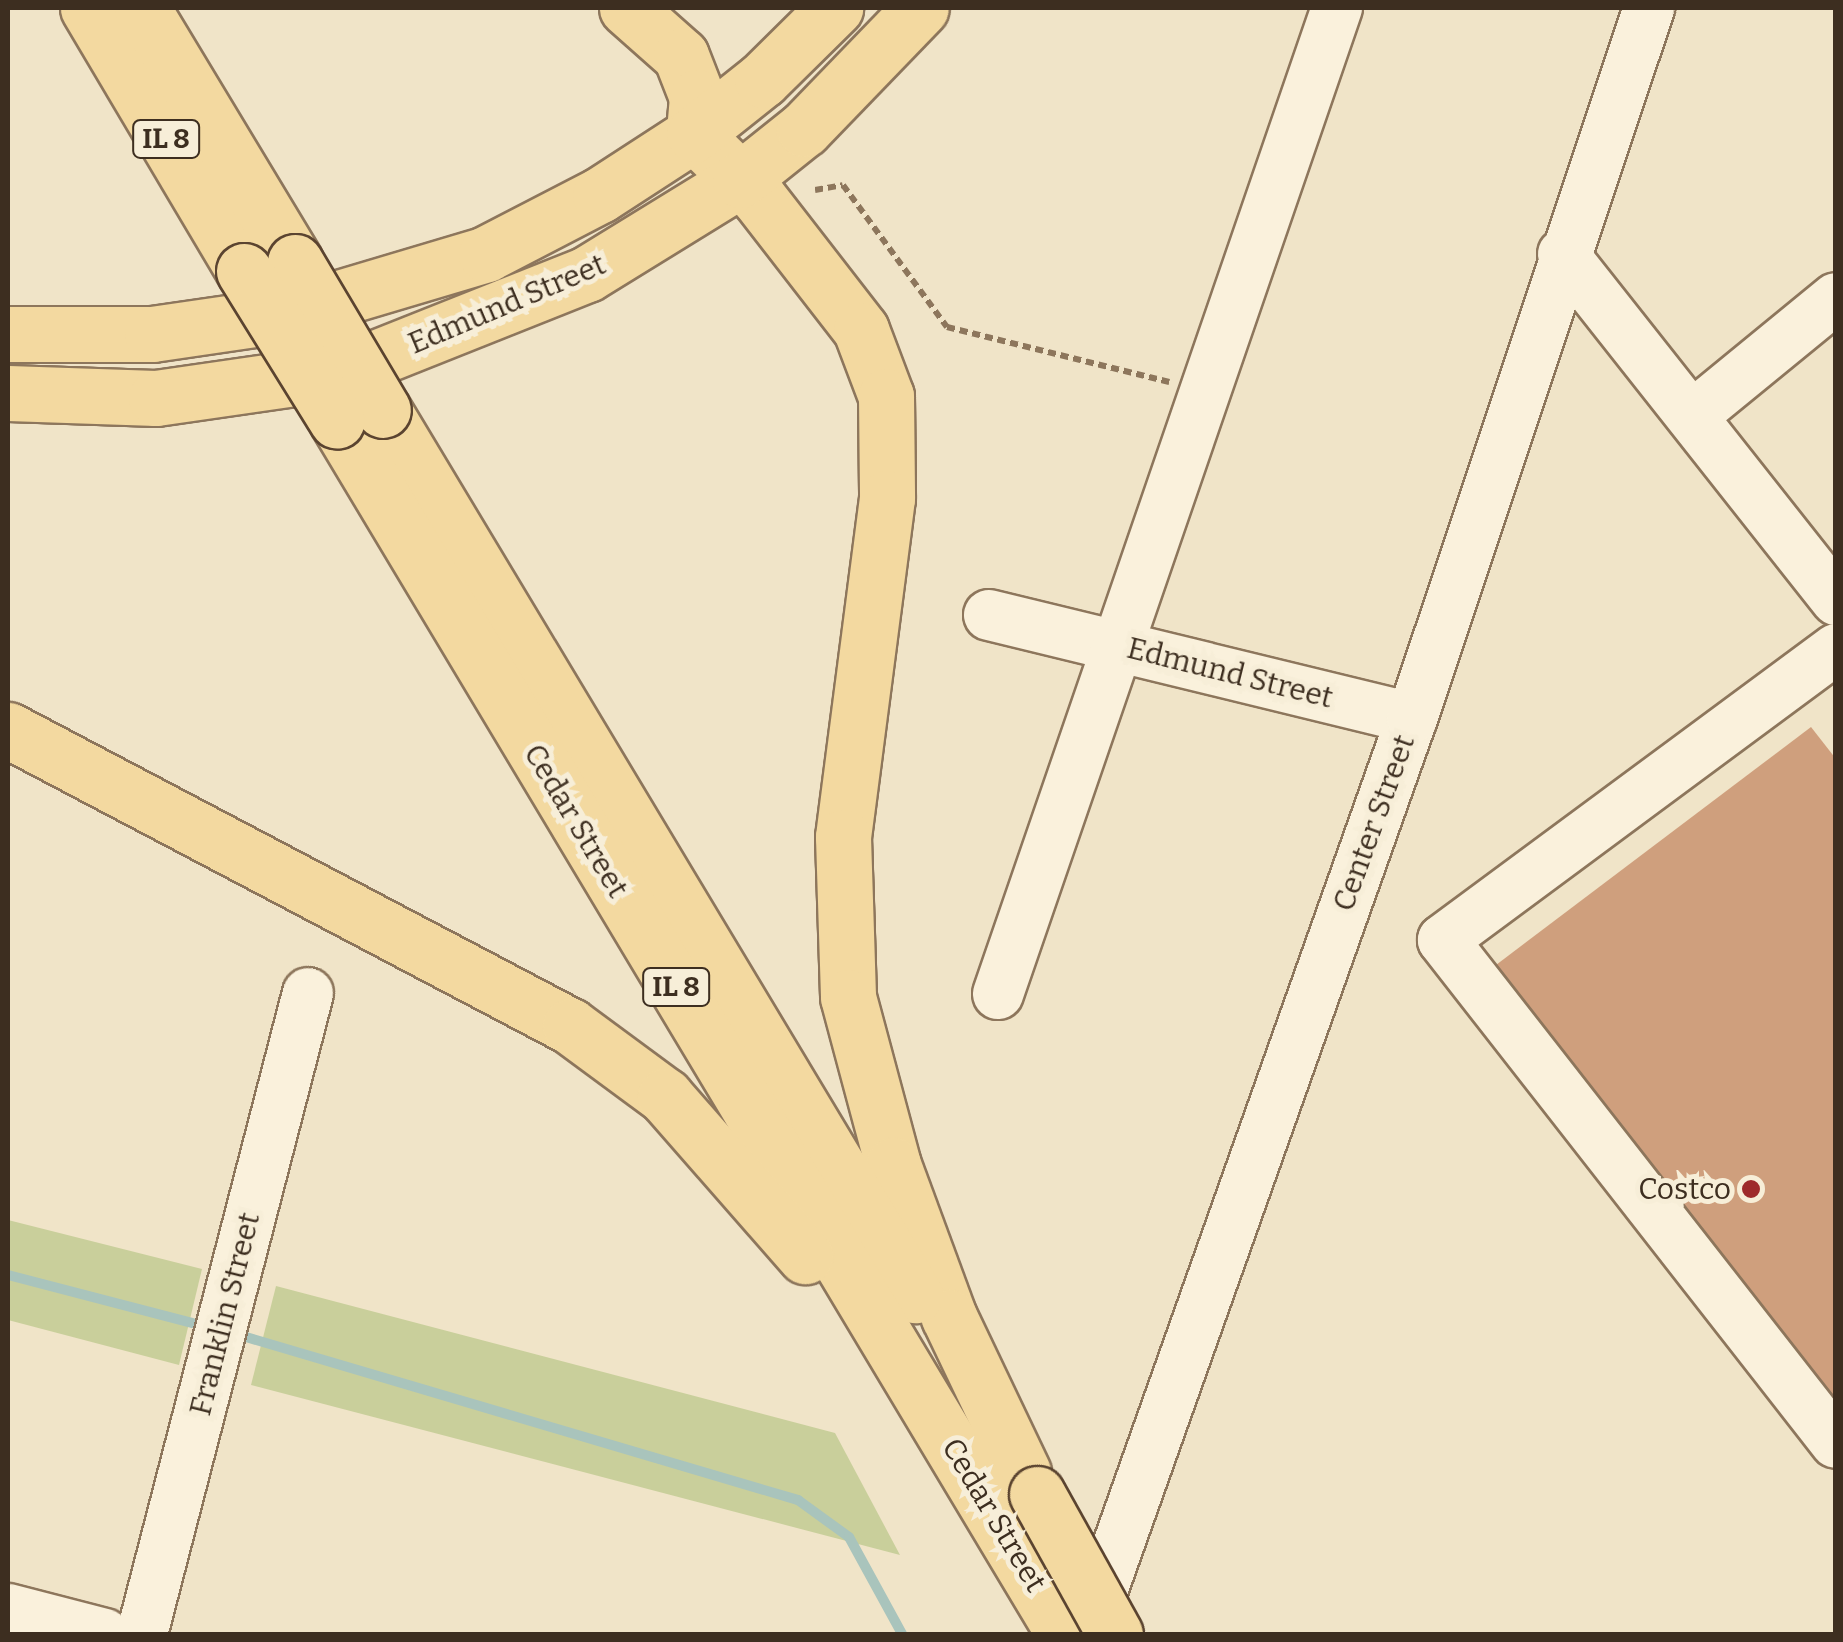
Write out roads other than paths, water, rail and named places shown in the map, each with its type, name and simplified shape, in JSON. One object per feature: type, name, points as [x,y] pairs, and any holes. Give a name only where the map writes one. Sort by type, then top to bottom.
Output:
[{"type":"main road","name":"Cedar Street","points":[[88,8],[270,266],[1064,1634]]},
{"type":"main road","name":"Cedar Street","points":[[142,8],[270,266]]},
{"type":"main road","points":[[627,8],[681,56],[697,97],[694,134],[740,180],[861,330],[886,396],[887,498],[843,837],[848,997],[893,1165],[948,1317],[1030,1483]]},
{"type":"main road","name":"Edmund Street","points":[[8,334],[198,329],[355,298],[535,232],[694,134],[836,8]]},
{"type":"main road","name":"Edmund Street","points":[[8,393],[156,398],[371,360],[586,274],[740,180],[852,84],[921,8]]},
{"type":"main road","name":"Cedar Street","points":[[360,416],[1030,1483],[1115,1634]]},
{"type":"main road","points":[[8,730],[137,802],[570,1026],[622,1063],[711,1142],[936,1419]]},
{"type":"main road","points":[[8,754],[137,802]]},
{"type":"street","points":[[998,994],[1202,390],[1337,8]]},
{"type":"street","name":"Center Street","points":[[1086,1634],[1412,718],[1563,254],[1649,8]]},
{"type":"street","points":[[1563,254],[1836,600]]},
{"type":"street","points":[[1692,416],[1836,298]]},
{"type":"street","name":"Edmund Street","points":[[989,615],[1412,718]]},
{"type":"street","points":[[1836,649],[1443,940],[1836,1444]]},
{"type":"street","name":"Franklin Street","points":[[142,1634],[308,993]]},
{"type":"street","points":[[8,1609],[106,1634]]},
{"type":"waterway","points":[[8,1275],[192,1323]]},
{"type":"waterway","points":[[246,1337],[798,1500],[849,1537],[902,1634]]},
{"type":"place","name":"Costco","points":[[1751,1189]]}]
